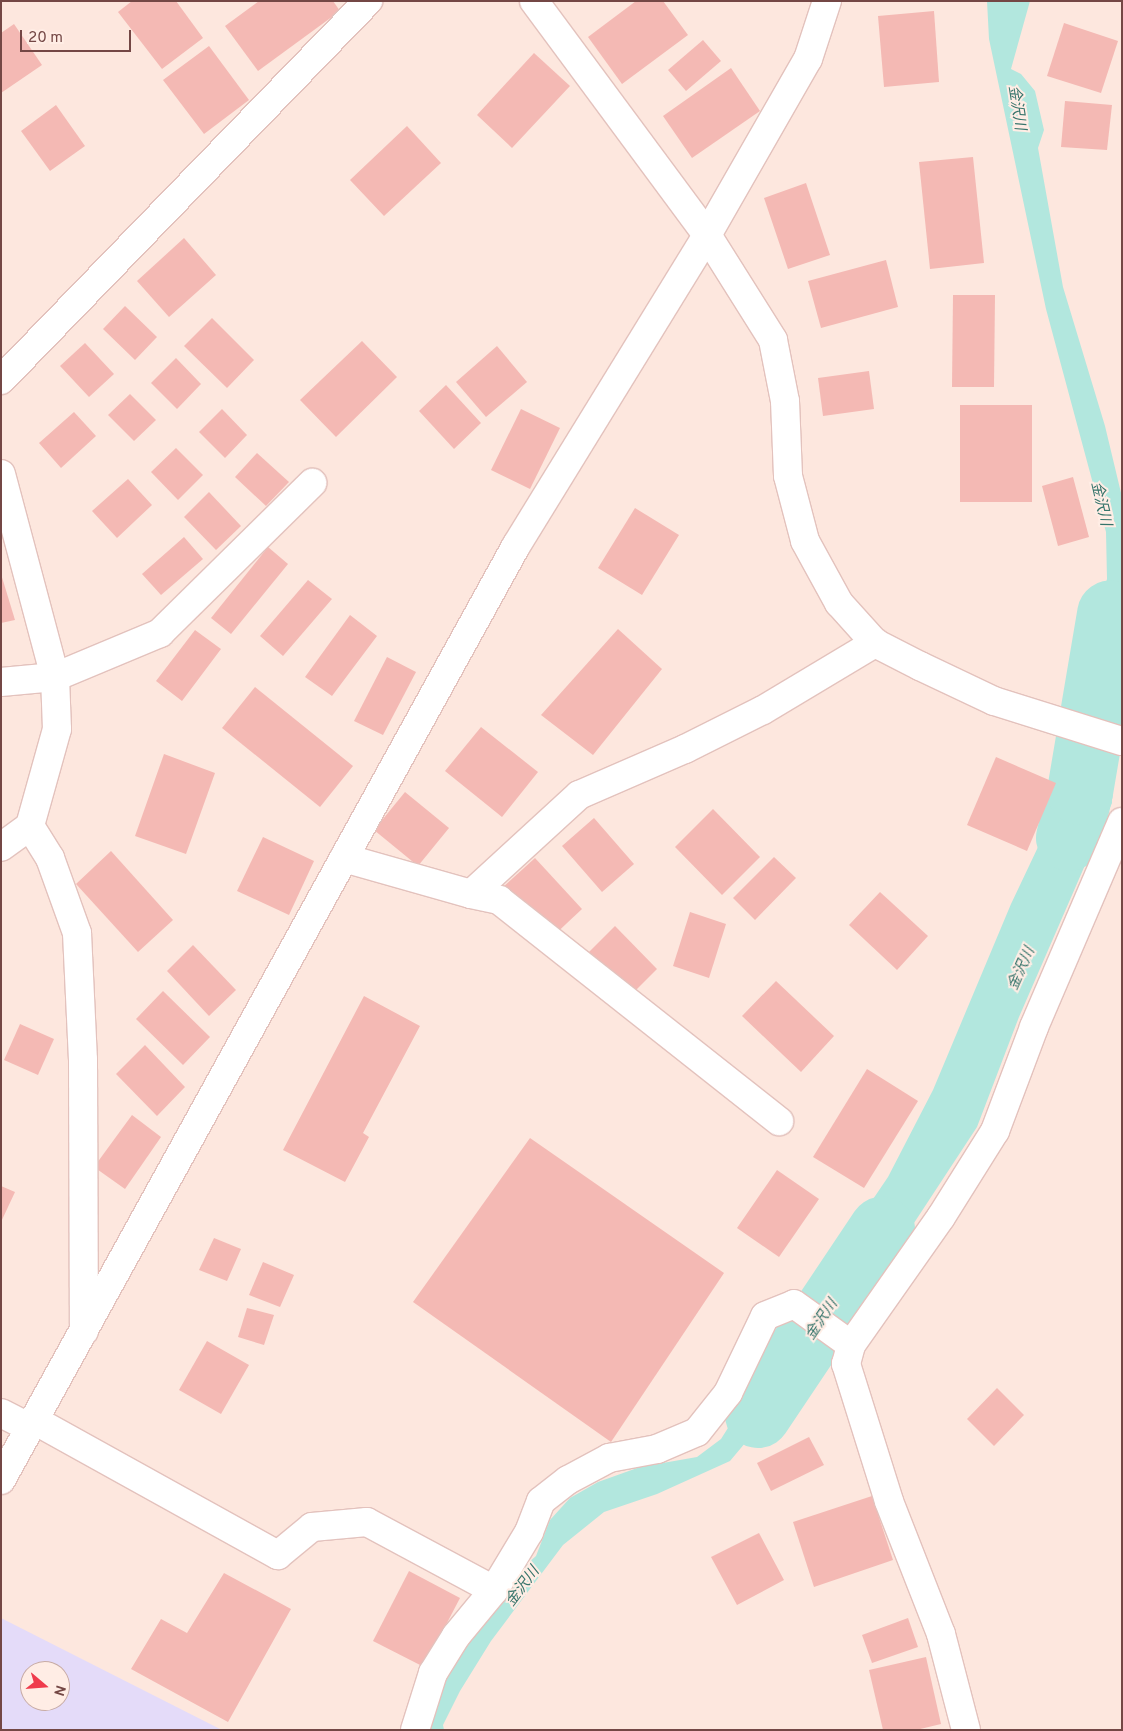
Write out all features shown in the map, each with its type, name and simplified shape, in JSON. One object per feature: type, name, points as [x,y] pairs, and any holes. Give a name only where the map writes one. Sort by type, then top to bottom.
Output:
[{"type":"street","points":[[1,380],[368,1]]},
{"type":"street","points":[[534,1],[708,235],[773,340],[785,401],[788,476],[805,541],[839,603],[875,643],[994,701],[1120,741]]},
{"type":"street","points":[[1,1480],[516,546],[708,235],[808,60],[827,1]]},
{"type":"street","points":[[1,474],[55,677],[57,729],[30,826],[1,847]]},
{"type":"street","points":[[1,682],[55,677],[160,633],[312,482]]},
{"type":"street","points":[[472,894],[579,795],[685,749],[764,710],[875,643]]},
{"type":"street","points":[[966,1730],[941,1634],[889,1501],[846,1364],[851,1345],[941,1217],[994,1131],[1034,1026],[1122,822]]},
{"type":"street","points":[[30,826],[50,858],[77,933],[83,1060],[84,1331]]},
{"type":"street","points":[[344,858],[498,900],[779,1121]]},
{"type":"street","points":[[415,1730],[432,1672],[456,1636],[494,1590],[530,1532],[541,1501],[568,1480],[609,1458],[657,1449],[697,1432],[728,1393],[765,1316],[794,1304],[851,1345]]},
{"type":"street","points":[[1,1413],[32,1424],[278,1555],[312,1527],[367,1522],[494,1590]]},
{"type":"shaded area","points":[[1,1618],[222,1730],[1,1730]]},
{"type":"water","points":[[987,1],[1030,1],[1011,69],[1021,74],[1035,91],[1044,130],[1038,148],[1063,287],[1105,426],[1122,497],[1122,617],[1111,646],[1105,708],[1070,698],[1107,579],[1106,532],[1046,309],[989,39]]},
{"type":"water","points":[[1057,740],[1108,755],[1112,803],[1019,1017],[977,1127],[851,1319],[810,1292],[888,1177],[933,1090],[1011,904],[1065,790]]},
{"type":"water","points":[[782,1322],[823,1350],[812,1369],[787,1388],[772,1411],[730,1461],[657,1494],[604,1512],[563,1545],[491,1641],[460,1691],[443,1725],[444,1730],[424,1730],[442,1676],[520,1570],[536,1556],[550,1520],[570,1498],[598,1482],[640,1467],[697,1457],[721,1439],[752,1390],[769,1339]]},
{"type":"building","points":[[132,1],[176,1],[203,38],[162,69],[118,12]]},
{"type":"building","points":[[259,1],[333,1],[340,11],[258,71],[225,26]]},
{"type":"building","points":[[636,1],[663,1],[688,35],[622,84],[588,37]]},
{"type":"building","points":[[934,11],[939,82],[884,87],[878,16]]},
{"type":"building","points":[[1064,23],[1118,41],[1101,93],[1047,76]]},
{"type":"building","points":[[14,24],[42,65],[1,93],[1,33]]},
{"type":"building","points":[[703,40],[721,61],[686,91],[668,70]]},
{"type":"building","points":[[209,46],[249,100],[204,134],[163,80]]},
{"type":"building","points":[[534,53],[570,86],[512,148],[477,115]]},
{"type":"building","points":[[731,68],[760,111],[692,158],[663,116]]},
{"type":"building","points":[[1065,101],[1112,105],[1107,150],[1061,147]]},
{"type":"building","points":[[56,105],[85,146],[50,171],[21,131]]},
{"type":"building","points":[[407,126],[441,163],[384,216],[350,180]]},
{"type":"building","points":[[973,157],[984,263],[930,269],[919,162]]},
{"type":"building","points":[[806,183],[830,255],[788,269],[764,198]]},
{"type":"building","points":[[184,238],[216,275],[169,317],[137,281]]},
{"type":"building","points":[[886,260],[898,307],[821,328],[808,281]]},
{"type":"building","points":[[953,295],[995,295],[994,387],[952,387]]},
{"type":"building","points":[[125,306],[157,337],[135,360],[103,329]]},
{"type":"building","points":[[212,318],[254,360],[227,388],[184,346]]},
{"type":"building","points":[[362,341],[397,377],[336,437],[300,400]]},
{"type":"building","points":[[85,343],[114,374],[89,397],[60,366]]},
{"type":"building","points":[[497,346],[527,382],[486,417],[456,382]]},
{"type":"building","points":[[176,358],[201,384],[177,409],[151,383]]},
{"type":"building","points":[[869,371],[874,409],[823,416],[818,378]]},
{"type":"building","points":[[446,385],[481,423],[454,449],[419,411]]},
{"type":"building","points":[[130,394],[156,420],[134,441],[108,415]]},
{"type":"building","points":[[960,405],[1032,405],[1032,502],[960,502]]},
{"type":"building","points":[[222,409],[247,435],[225,458],[199,432]]},
{"type":"building","points":[[521,409],[560,428],[530,489],[491,470]]},
{"type":"building","points":[[74,412],[96,436],[61,468],[39,443]]},
{"type":"building","points":[[176,448],[203,475],[178,500],[151,472]]},
{"type":"building","points":[[257,453],[289,482],[266,506],[235,477]]},
{"type":"building","points":[[1073,477],[1089,537],[1058,546],[1042,486]]},
{"type":"building","points":[[128,479],[152,505],[117,538],[92,511]]},
{"type":"building","points":[[209,492],[241,526],[216,550],[184,517]]},
{"type":"building","points":[[635,508],[679,535],[642,595],[598,568]]},
{"type":"building","points":[[184,537],[203,559],[161,595],[142,574]]},
{"type":"building","points":[[268,547],[288,564],[231,634],[211,618]]},
{"type":"building","points":[[1,574],[15,620],[1,623]]},
{"type":"building","points":[[308,580],[332,599],[283,656],[260,636]]},
{"type":"building","points":[[350,615],[377,636],[332,696],[305,677]]},
{"type":"building","points":[[618,629],[662,669],[593,755],[541,715]]},
{"type":"building","points":[[195,630],[221,649],[182,701],[156,681]]},
{"type":"building","points":[[387,657],[416,672],[383,735],[354,721]]},
{"type":"building","points":[[255,687],[353,766],[320,807],[222,728]]},
{"type":"building","points":[[481,727],[538,772],[502,817],[445,771]]},
{"type":"building","points":[[164,754],[215,773],[186,854],[135,836]]},
{"type":"building","points":[[996,757],[1056,783],[1027,851],[967,825]]},
{"type":"building","points":[[405,792],[449,828],[418,866],[374,830]]},
{"type":"building","points":[[713,809],[760,857],[722,895],[675,847]]},
{"type":"building","points":[[594,818],[634,864],[602,892],[562,846]]},
{"type":"building","points":[[263,837],[314,861],[289,915],[237,891]]},
{"type":"building","points":[[111,851],[173,920],[138,952],[76,884]]},
{"type":"building","points":[[774,857],[796,878],[755,920],[733,898]]},
{"type":"building","points":[[535,858],[582,909],[550,939],[503,887]]},
{"type":"building","points":[[880,892],[928,936],[897,970],[849,925]]},
{"type":"building","points":[[690,912],[726,924],[709,978],[673,966]]},
{"type":"building","points":[[615,926],[657,969],[629,997],[587,954]]},
{"type":"building","points":[[193,945],[236,990],[209,1016],[167,971]]},
{"type":"building","points":[[776,981],[834,1036],[801,1072],[742,1016]]},
{"type":"building","points":[[163,991],[210,1037],[183,1065],[136,1019]]},
{"type":"building","points":[[364,996],[420,1026],[363,1133],[369,1137],[345,1182],[283,1150]]},
{"type":"building","points":[[20,1024],[54,1039],[38,1075],[4,1060]]},
{"type":"building","points":[[145,1045],[185,1087],[157,1116],[116,1074]]},
{"type":"building","points":[[867,1069],[918,1101],[864,1188],[813,1157]]},
{"type":"building","points":[[132,1115],[161,1137],[125,1189],[94,1167]]},
{"type":"building","points":[[530,1138],[724,1273],[611,1442],[413,1302]]},
{"type":"building","points":[[777,1170],[819,1199],[779,1257],[737,1228]]},
{"type":"building","points":[[1,1186],[15,1192],[1,1222]]},
{"type":"building","points":[[214,1238],[241,1249],[227,1281],[199,1270]]},
{"type":"building","points":[[263,1262],[294,1275],[280,1307],[249,1295]]},
{"type":"building","points":[[247,1308],[274,1315],[264,1345],[238,1337]]},
{"type":"building","points":[[207,1341],[249,1365],[221,1414],[179,1390]]},
{"type":"building","points":[[997,1388],[1024,1415],[994,1446],[967,1419]]},
{"type":"building","points":[[809,1437],[824,1465],[771,1491],[757,1463]]},
{"type":"building","points":[[872,1496],[893,1560],[814,1587],[793,1522]]},
{"type":"building","points":[[759,1533],[784,1580],[737,1605],[711,1557]]},
{"type":"building","points":[[409,1571],[460,1598],[424,1667],[373,1641]]},
{"type":"building","points":[[224,1573],[291,1609],[228,1722],[131,1669],[161,1619],[187,1633]]},
{"type":"building","points":[[908,1618],[918,1647],[872,1663],[862,1635]]},
{"type":"building","points":[[926,1657],[941,1724],[916,1730],[883,1730],[869,1670]]},
{"type":"waterway","name":"金沢川","points":[[1069,838],[1080,792],[1110,614]]},
{"type":"waterway","name":"金沢川","points":[[758,1415],[882,1230]]}]
